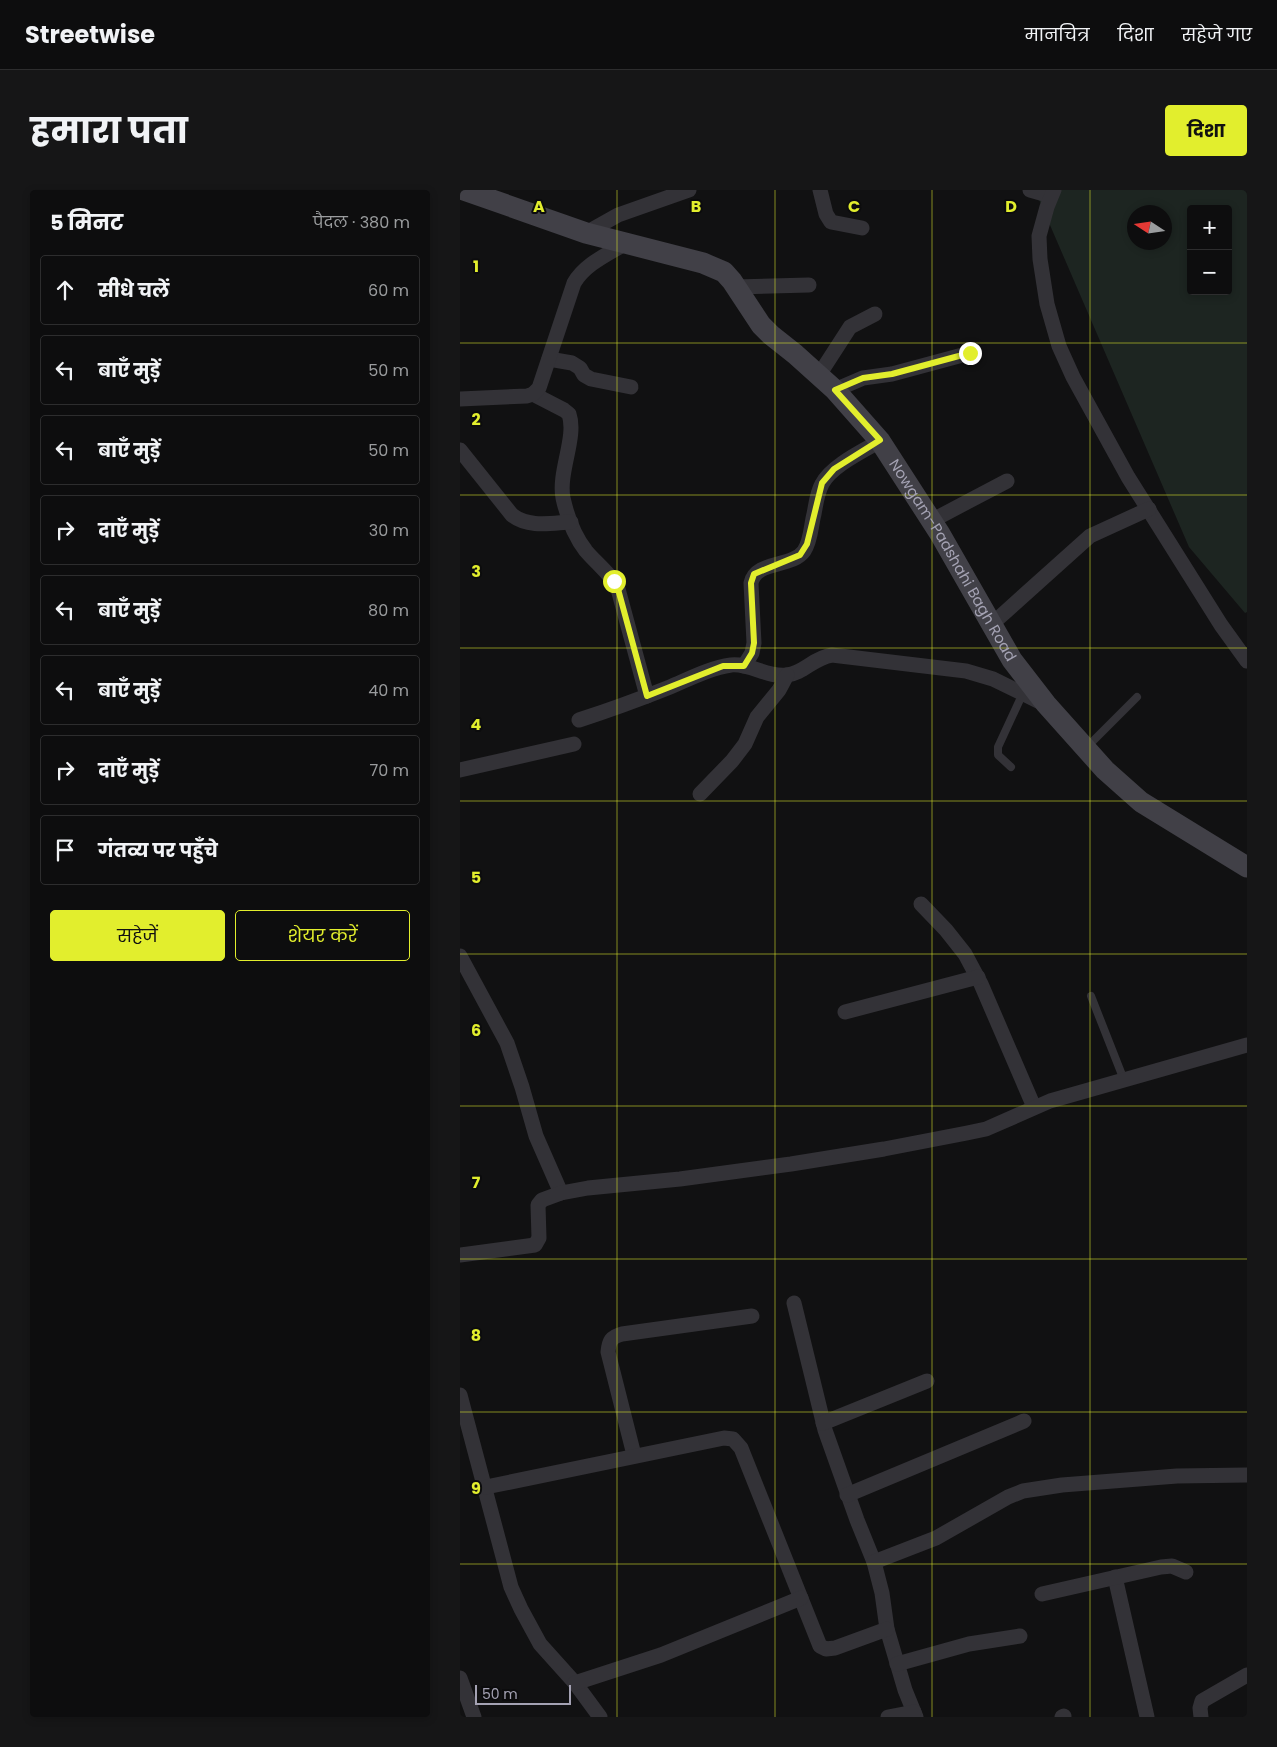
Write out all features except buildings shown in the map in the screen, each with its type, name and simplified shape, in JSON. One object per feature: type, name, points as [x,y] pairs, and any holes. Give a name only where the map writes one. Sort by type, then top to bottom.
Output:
[{"type":"main road","name":"Nowgam-Padshahi Bagh Road","points":[[464,190],[586,233],[703,263],[724,272],[761,325],[835,390],[880,440],[931,520],[1012,660],[1046,704],[1105,770],[1141,802],[1247,867]]},
{"type":"street","points":[[586,233],[618,215],[689,190]]},
{"type":"street","points":[[820,190],[826,214],[831,222],[862,228]]},
{"type":"street","points":[[1030,190],[1053,193],[1046,207],[1039,236],[1040,259],[1047,304],[1059,346],[1073,377],[1149,509],[1221,625],[1247,661]]},
{"type":"street","points":[[460,399],[526,396],[533,394],[539,388],[574,283],[579,274],[626,243]]},
{"type":"street","points":[[735,287],[809,285]]},
{"type":"street","points":[[819,375],[850,327],[874,314]]},
{"type":"street","points":[[835,390],[863,378],[892,374],[970,353]]},
{"type":"street","points":[[549,359],[572,363],[591,379],[631,387]]},
{"type":"street","points":[[533,394],[564,410],[571,419],[562,490],[563,500],[580,542],[614,581],[618,589],[647,696]]},
{"type":"street","points":[[744,666],[752,653],[754,643],[751,583],[754,574],[800,555],[807,544],[822,483],[834,469],[880,440]]},
{"type":"street","points":[[460,450],[512,515],[519,520],[531,524],[571,522]]},
{"type":"street","points":[[931,520],[1007,481]]},
{"type":"street","points":[[992,624],[1090,536],[1149,509]]},
{"type":"street","points":[[579,720],[723,666],[744,666],[786,676],[796,673],[822,657],[832,655],[966,671],[993,679],[1046,704]]},
{"type":"street","points":[[700,794],[732,761],[744,744],[757,717],[779,690],[786,676]]},
{"type":"street","points":[[460,770],[574,744]]},
{"type":"street","points":[[920,904],[946,930],[965,954],[978,977],[1034,1108]]},
{"type":"street","points":[[460,956],[507,1042],[536,1136],[561,1193]]},
{"type":"street","points":[[845,1012],[978,977]]},
{"type":"street","points":[[460,1255],[535,1244],[539,1238],[538,1205],[542,1200],[561,1193],[588,1188],[773,1167],[884,1150],[986,1128],[1050,1101],[1247,1045]]},
{"type":"street","points":[[794,1303],[823,1423],[847,1495],[874,1562],[882,1593],[887,1630],[915,1714],[888,1717]]},
{"type":"street","points":[[634,1455],[608,1352],[610,1341],[622,1334],[752,1316]]},
{"type":"street","points":[[823,1423],[927,1381]]},
{"type":"street","points":[[460,1395],[486,1487],[506,1572],[521,1609],[540,1644],[575,1683],[600,1717]]},
{"type":"street","points":[[847,1495],[1024,1421]]},
{"type":"street","points":[[486,1487],[634,1455],[729,1438],[737,1442],[818,1643],[826,1649],[835,1648],[887,1630]]},
{"type":"street","points":[[874,1562],[936,1538],[1008,1497],[1023,1491],[1062,1485],[1177,1476],[1247,1475]]},
{"type":"street","points":[[1042,1594],[1168,1566],[1177,1567],[1186,1572]]},
{"type":"street","points":[[1115,1577],[1147,1717]]},
{"type":"street","points":[[575,1683],[661,1655],[801,1598]]},
{"type":"street","points":[[897,1664],[969,1644],[1020,1636]]},
{"type":"street","points":[[1201,1717],[1200,1708],[1202,1701],[1246,1675]]},
{"type":"street","points":[[460,1678],[474,1717]]},
{"type":"lane","points":[[1011,767],[998,755],[998,747],[1023,693]]},
{"type":"lane","points":[[1086,748],[1137,697]]},
{"type":"lane","points":[[1091,996],[1124,1080]]},
{"type":"shaded area","points":[[1039,190],[1247,190],[1247,612],[1245,613],[1189,547],[1037,195]]},
{"type":"route","points":[[614,581],[618,589],[647,696],[723,666],[744,666],[752,653],[754,643],[751,583],[754,574],[800,555],[807,544],[822,483],[834,469],[880,440],[835,390],[863,378],[892,374],[970,353]]}]
